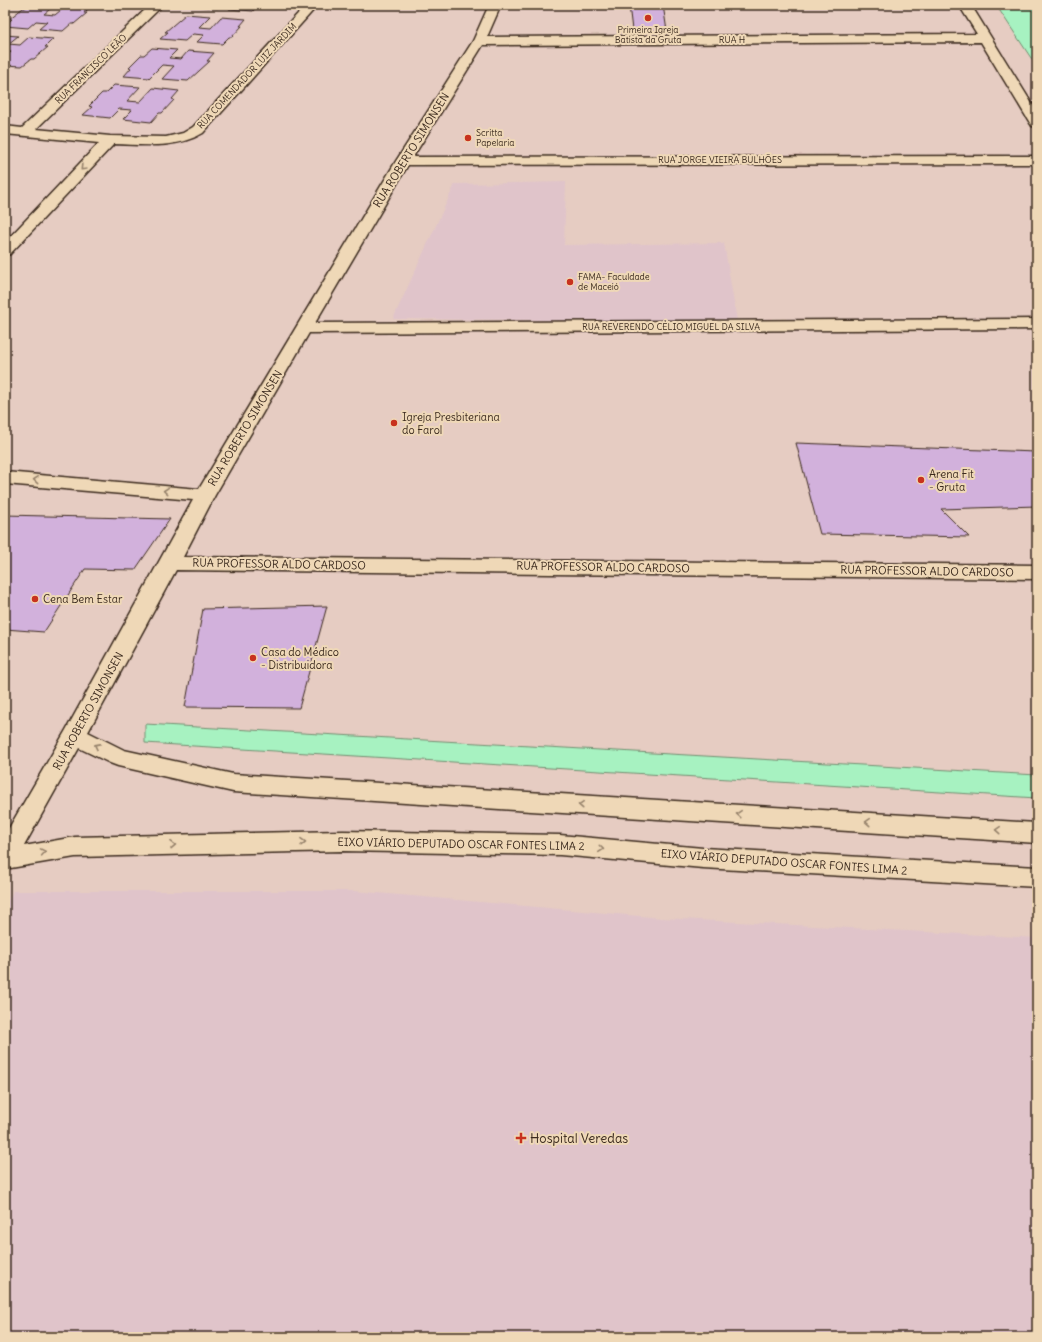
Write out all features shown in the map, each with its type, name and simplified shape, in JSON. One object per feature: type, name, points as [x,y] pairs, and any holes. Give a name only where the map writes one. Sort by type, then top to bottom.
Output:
[{"type":"street","name":"RUA FRANCISCO LEÃO","points":[[25,132],[157,5]]},
{"type":"street","name":"RUA COMENDADOR LUIZ JARDIM","points":[[110,140],[176,140],[188,136],[198,130],[312,5]]},
{"type":"street","name":"RUA ROBERTO SIMONSEN","points":[[5,858],[170,563],[205,495],[403,161],[479,41],[495,5]]},
{"type":"street","points":[[965,5],[1037,123]]},
{"type":"street","name":"RUA H","points":[[479,41],[984,38]]},
{"type":"street","points":[[5,130],[110,140]]},
{"type":"street","points":[[5,251],[110,140]]},
{"type":"street","name":"RUA JORGE VIEIRA BULHÕES","points":[[403,161],[1037,160]]},
{"type":"street","name":"RUA REVERENDO CÉLIO MIGUEL DA SILVA","points":[[305,328],[1037,324]]},
{"type":"street","points":[[5,478],[205,495]]},
{"type":"street","name":"RUA PROFESSOR ALDO CARDOSO","points":[[170,563],[1037,572]]},
{"type":"street","points":[[75,735],[118,757],[233,783],[1037,832]]},
{"type":"street","name":"EIXO VIÁRIO DEPUTADO OSCAR FONTES LIMA 2","points":[[5,858],[82,846],[343,841],[560,845],[703,858],[1037,878]]},
{"type":"shaded area","name":"FAMA- Faculdade de Maceió","points":[[566,182],[564,245],[724,243],[737,321],[393,319],[455,184]]},
{"type":"shaded area","name":"Hospital Veredas","points":[[13,891],[354,891],[662,918],[1037,938],[1037,1337],[5,1337],[5,907]]},
{"type":"green space","points":[[996,5],[1037,6],[1037,67]]},
{"type":"green space","points":[[145,724],[1037,775],[1037,798],[145,743]]},
{"type":"building","points":[[29,5],[55,5],[44,14],[55,15],[67,5],[91,6],[84,13],[87,13],[63,31],[39,29],[47,22],[36,21],[28,28],[5,26],[12,19],[9,19]]},
{"type":"building","points":[[221,5],[218,8],[194,6]]},
{"type":"building","points":[[233,5],[259,5],[253,11],[229,9]]},
{"type":"building","name":"Primeira Igreja Batista da Gruta","points":[[629,5],[663,5],[667,31],[632,30]]},
{"type":"building","points":[[186,14],[210,16],[199,27],[211,28],[221,17],[246,19],[232,37],[229,37],[222,44],[197,42],[204,35],[193,34],[185,41],[160,39],[168,32],[165,32]]},
{"type":"building","points":[[5,35],[18,36],[8,44],[20,45],[29,37],[53,39],[45,47],[48,47],[34,59],[31,59],[22,66],[5,65],[5,57],[11,52],[5,51]]},
{"type":"building","points":[[152,48],[177,50],[169,58],[181,59],[188,51],[214,53],[207,61],[210,61],[188,81],[162,79],[174,66],[162,65],[149,78],[124,76],[131,68],[129,67],[141,55],[144,55]]},
{"type":"building","points":[[114,85],[140,87],[127,101],[140,102],[153,88],[179,91],[172,99],[174,100],[151,122],[123,119],[132,110],[119,109],[110,118],[83,115],[92,107],[89,106],[102,93],[106,93]]},
{"type":"building","name":"Arena Fit - Gruta","points":[[796,443],[1036,452],[1037,506],[941,509],[969,537],[820,534]]},
{"type":"building","name":"Cena Bem Estar","points":[[5,515],[170,519],[135,570],[85,569],[44,632],[5,629]]},
{"type":"building","name":"Casa do Médico - Distribuidora","points":[[327,606],[299,708],[185,707],[203,609]]},
{"type":"place","name":"Primeira Igreja Batista da Gruta","points":[[648,18]]},
{"type":"place","name":"Scritta Papelaria","points":[[468,138]]},
{"type":"place","name":"FAMA- Faculdade de Maceió","points":[[570,282]]},
{"type":"place","name":"Igreja Presbiteriana do Farol","points":[[394,423]]},
{"type":"place","name":"Arena Fit - Gruta","points":[[921,480]]},
{"type":"place","name":"Cena Bem Estar","points":[[35,599]]},
{"type":"place","name":"Casa do Médico - Distribuidora","points":[[253,658]]},
{"type":"place","name":"Hospital Veredas","points":[[521,1138]]}]
